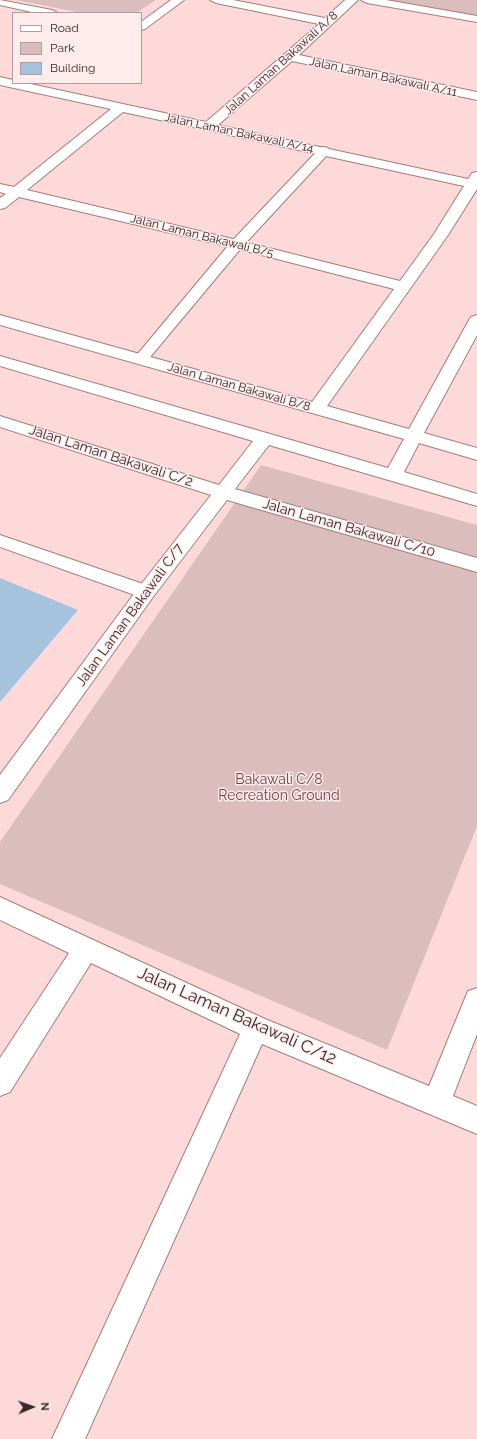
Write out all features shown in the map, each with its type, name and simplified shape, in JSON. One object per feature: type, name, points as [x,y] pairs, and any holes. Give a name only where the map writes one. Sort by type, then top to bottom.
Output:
[{"type":"street","points":[[142,26],[178,0]]},
{"type":"street","points":[[216,0],[326,22]]},
{"type":"street","name":"Jalan Laman Bakawali A/8","points":[[209,126],[290,57],[326,22],[352,0]]},
{"type":"street","points":[[367,0],[477,19]]},
{"type":"street","points":[[0,2],[47,12]]},
{"type":"street","name":"Jalan Laman Bakawali A/11","points":[[290,57],[477,96]]},
{"type":"street","name":"Jalan Laman Bakawali A/14","points":[[0,81],[12,84]]},
{"type":"street","name":"Jalan Laman Bakawali A/14","points":[[13,84],[120,108],[475,182]]},
{"type":"street","points":[[58,94],[71,84]]},
{"type":"street","points":[[0,205],[120,108]]},
{"type":"street","points":[[316,409],[441,235],[475,182]]},
{"type":"street","name":"Jalan Laman Bakawali B/5","points":[[0,188],[237,244],[403,287]]},
{"type":"street","name":"Jalan Laman Bakawali B/8","points":[[0,320],[414,435],[477,454]]},
{"type":"street","points":[[393,475],[477,320]]},
{"type":"street","points":[[0,361],[477,500]]},
{"type":"street","name":"Jalan Laman Bakawali C/2","points":[[1,422],[222,492]]},
{"type":"street","name":"Jalan Laman Bakawali C/7","points":[[0,793],[146,592],[264,439]]},
{"type":"street","name":"Jalan Laman Bakawali C/10","points":[[222,492],[477,564]]},
{"type":"street","name":"Jalan Laman Bakawali C/12","points":[[0,908],[256,1028],[437,1102],[477,1120]]},
{"type":"street","points":[[0,1082],[87,948]]},
{"type":"street","points":[[437,1102],[477,1000]]},
{"type":"street","points":[[68,1439],[256,1028]]},
{"type":"lane","points":[[141,359],[237,244],[324,151]]},
{"type":"lane","points":[[0,541],[146,592]]},
{"type":"green space","points":[[16,0],[156,0],[138,12],[77,12]]},
{"type":"green space","points":[[384,0],[477,0],[477,17]]},
{"type":"green space","name":"Bakawali C/8 Recreation Ground","points":[[261,465],[477,525],[477,826],[387,1050],[0,884],[0,842]]},
{"type":"building","points":[[0,578],[78,610],[0,702]]}]
